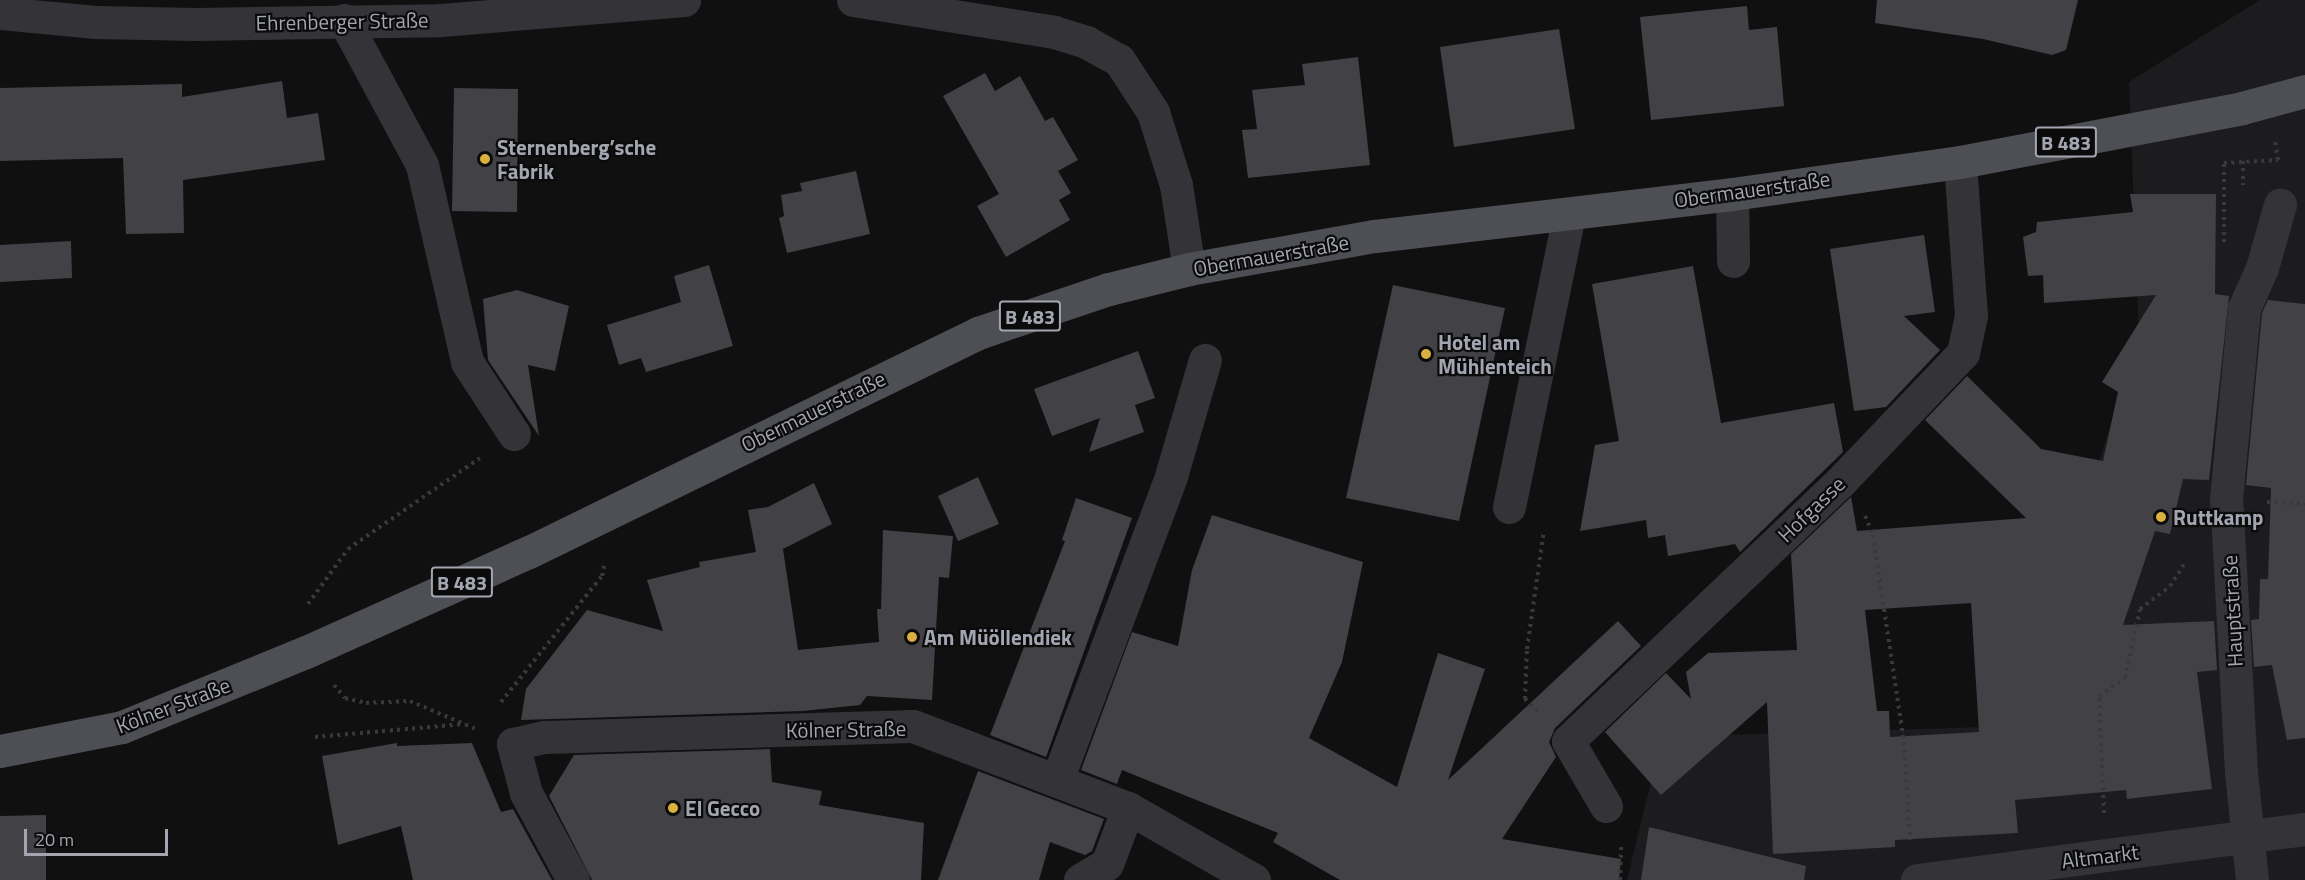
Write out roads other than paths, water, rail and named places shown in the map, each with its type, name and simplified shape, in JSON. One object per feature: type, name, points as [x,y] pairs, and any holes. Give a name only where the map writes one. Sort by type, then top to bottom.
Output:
[{"type":"main road","name":"Obermauerstraße","points":[[306,652],[529,552],[617,507],[978,333],[1109,289],[1189,269],[1375,236],[1732,194],[1960,162],[2242,108],[2305,92]]},
{"type":"main road","name":"Kölner Straße","points":[[0,751],[122,727],[306,652]]},
{"type":"street","name":"Ehrenberger Straße","points":[[0,13],[96,22],[196,24],[441,20],[684,0]]},
{"type":"street","points":[[853,0],[1054,32],[1086,42],[1119,60],[1152,112],[1176,184],[1189,269]]},
{"type":"street","points":[[344,20],[422,165],[467,362],[513,434]]},
{"type":"street","name":"Hofgasse","points":[[1606,806],[1568,741],[1847,474],[1963,353],[1971,316],[1960,162]]},
{"type":"street","points":[[1732,194],[1733,261]]},
{"type":"street","name":"Hauptstraße","points":[[2252,880],[2226,499],[2244,308],[2262,268],[2280,204]]},
{"type":"street","points":[[1509,507],[1569,214]]},
{"type":"street","points":[[1057,780],[1171,476],[1205,360]]},
{"type":"street","name":"Kölner Straße","points":[[573,880],[526,793],[513,744],[544,737],[913,726],[1128,808],[1254,880]]},
{"type":"street","points":[[1080,880],[1107,864],[1128,808]]},
{"type":"street","name":"Altmarkt","points":[[1917,880],[2248,839],[2305,829]]},
{"type":"place","name":"Sternenberg’sche Fabrik","points":[[485,159]]},
{"type":"place","name":"Hotel am Mühlenteich","points":[[1426,354]]},
{"type":"place","name":"Ruttkamp","points":[[2161,517]]},
{"type":"place","name":"Am Müöllendiek","points":[[912,637]]},
{"type":"place","name":"El Gecco","points":[[673,808]]}]
